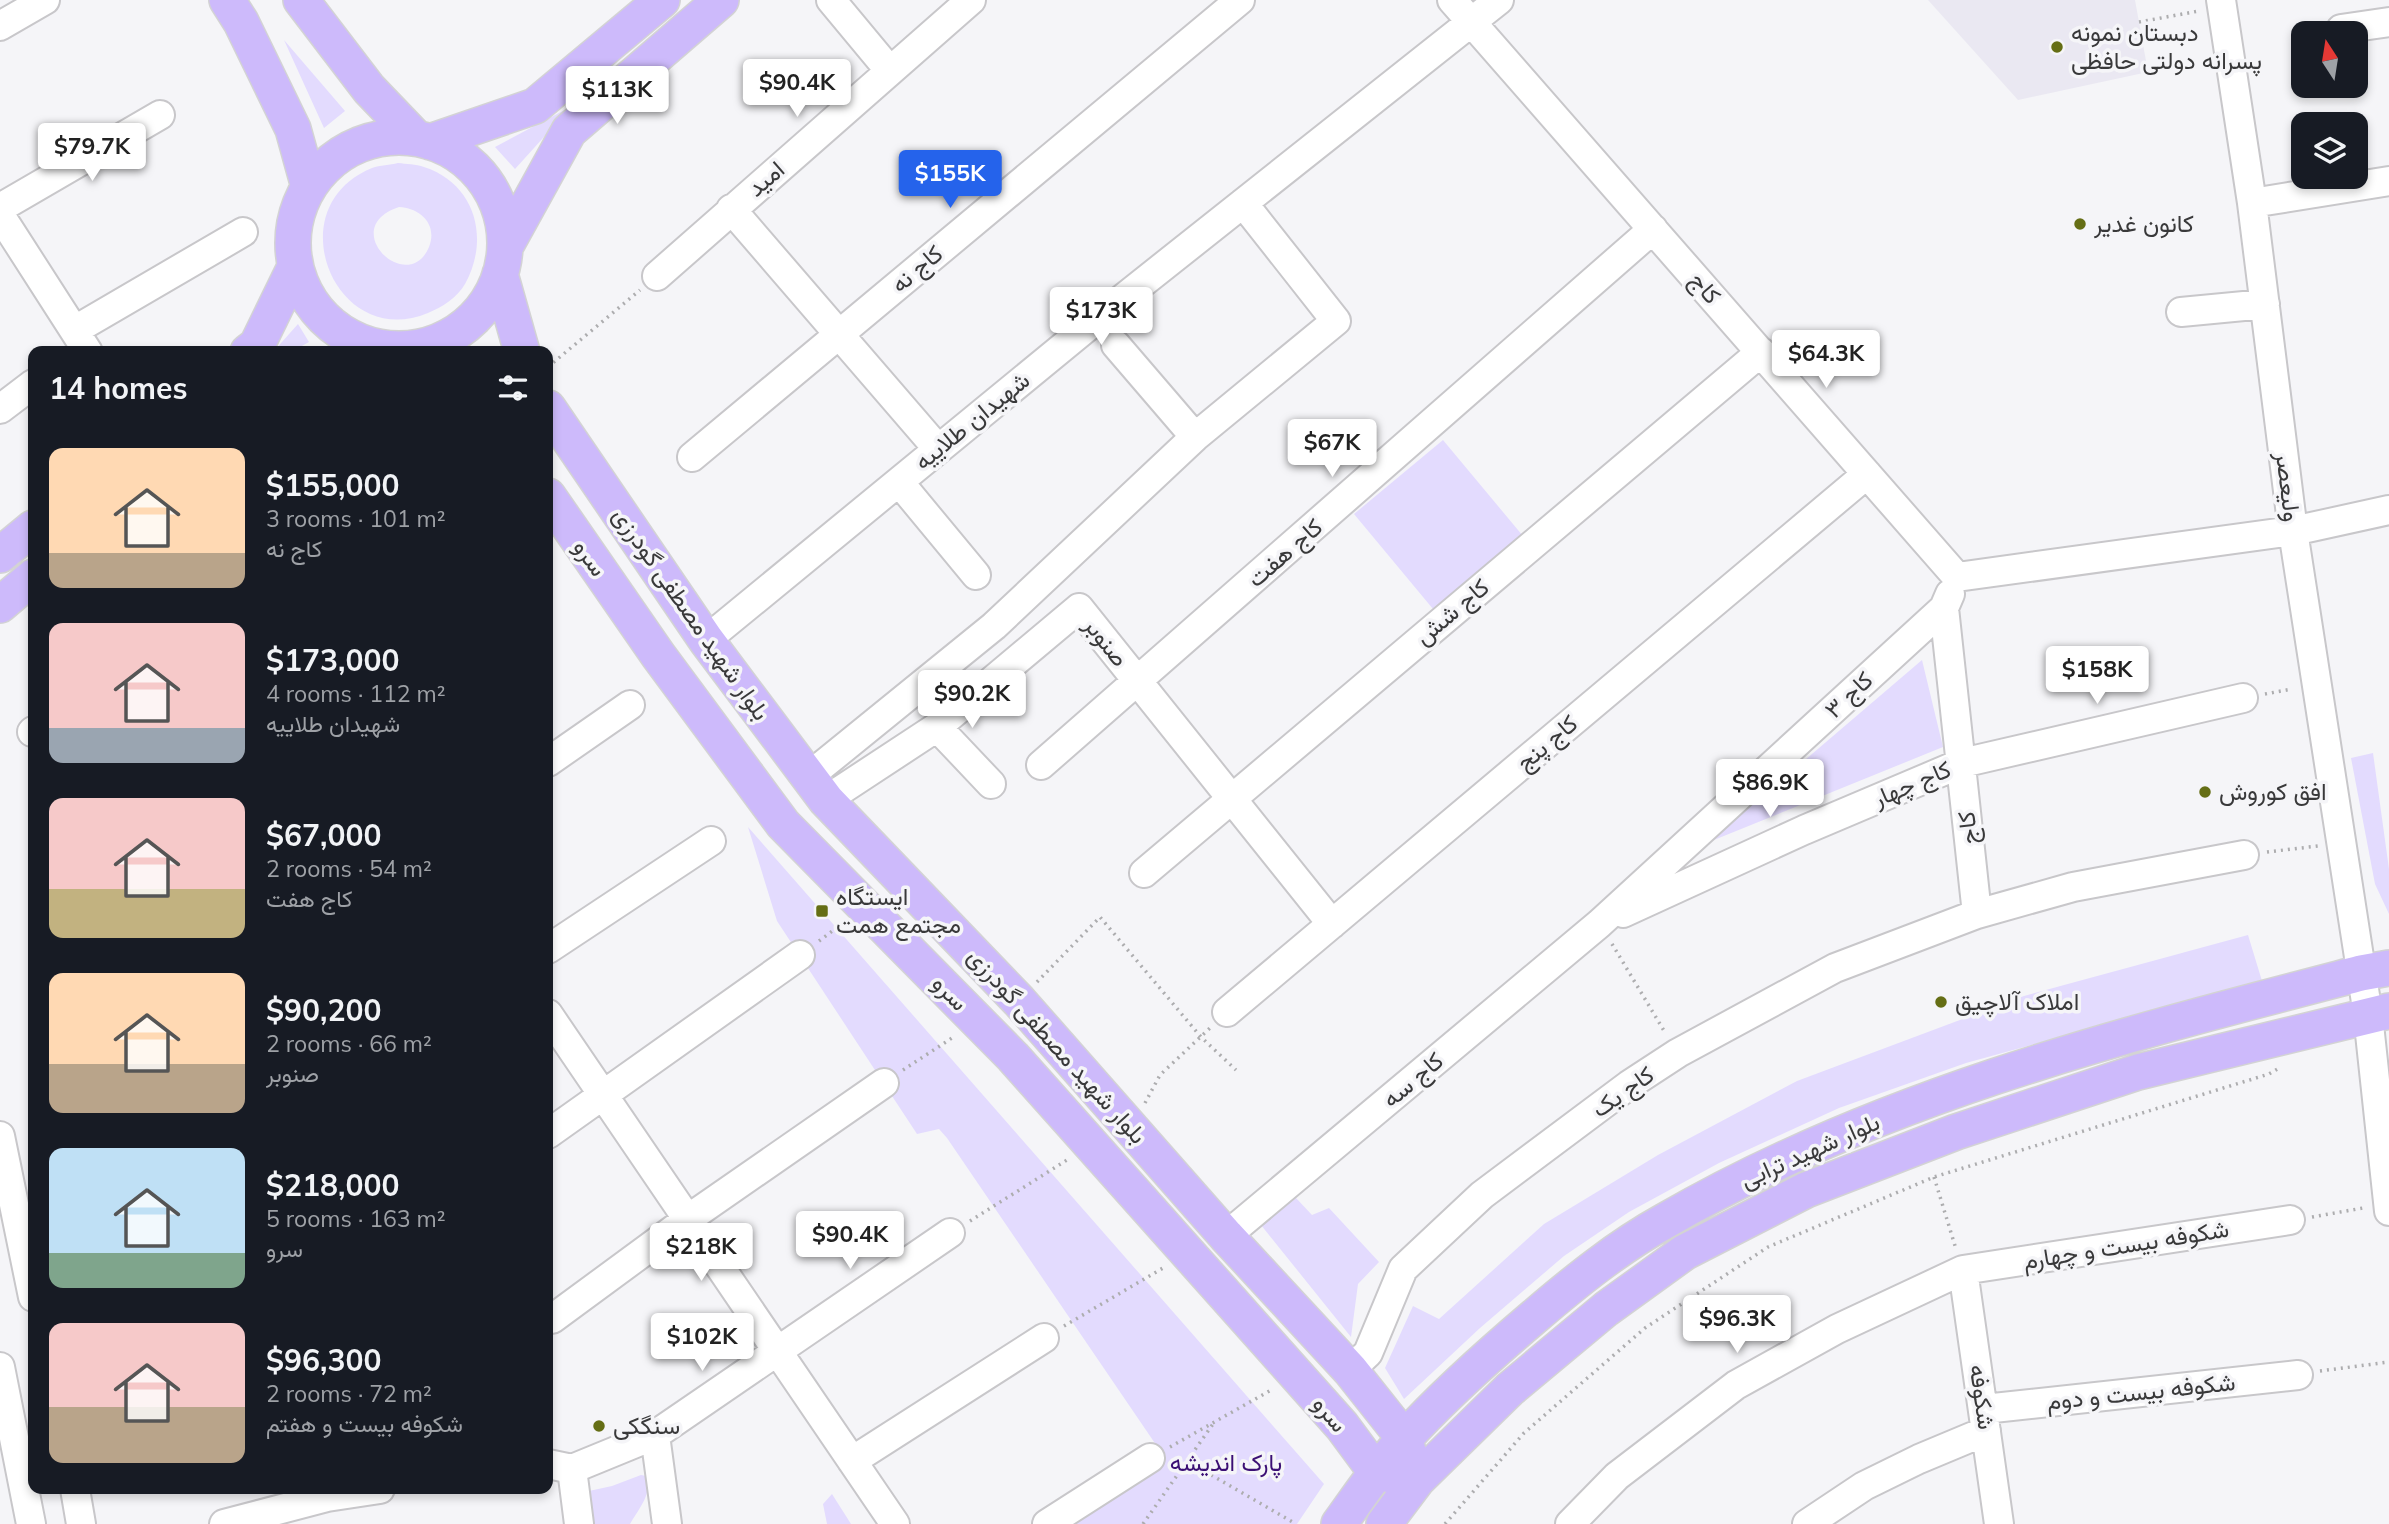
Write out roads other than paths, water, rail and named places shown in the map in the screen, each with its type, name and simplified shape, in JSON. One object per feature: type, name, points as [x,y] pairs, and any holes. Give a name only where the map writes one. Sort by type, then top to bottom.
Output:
[{"type":"main road","points":[[227,0],[241,22],[293,129],[309,187]]},
{"type":"main road","points":[[301,0],[369,89],[423,140]]},
{"type":"main road","points":[[423,140],[535,106],[662,0]]},
{"type":"main road","points":[[423,346],[449,336],[471,320],[489,299],[503,260],[569,131],[721,0]]},
{"type":"main road","points":[[370,346],[342,333],[321,315],[305,293],[295,267],[292,239],[297,212],[309,187],[324,167],[344,152],[367,142],[391,137],[423,140],[455,153],[477,171],[493,193],[502,219],[503,260],[521,346]]},
{"type":"main road","points":[[256,346],[295,267]]},
{"type":"main road","name":"بلوار شهید مصطفی گودرزی","points":[[553,415],[705,640],[817,788],[1019,1001],[1226,1236],[1350,1370],[1404,1438]]},
{"type":"main road","name":"سرو","points":[[553,503],[658,656],[783,824],[866,906],[1092,1144],[1342,1426],[1376,1472]]},
{"type":"main road","points":[[0,555],[28,532]]},
{"type":"main road","points":[[0,605],[28,581]]},
{"type":"main road","name":"بلوار شهید ترابی","points":[[1339,1524],[1404,1438],[1485,1359],[1581,1277],[1664,1221],[1793,1155],[1943,1094],[2126,1034],[2375,970]]},
{"type":"main road","name":"بلوار شهید ترابی","points":[[1384,1524],[1417,1480],[1510,1389],[1606,1309],[1685,1252],[1806,1190],[1956,1132],[2138,1072],[2378,1013]]},
{"type":"main road","points":[[1376,1472],[1417,1480],[1404,1438]]},
{"type":"street","points":[[0,26],[44,0]]},
{"type":"street","points":[[831,0],[890,71]]},
{"type":"street","name":"امید","points":[[657,276],[971,0]]},
{"type":"street","name":"کاج نه","points":[[692,457],[1240,0]]},
{"type":"street","name":"کاج","points":[[1452,0],[1957,577],[1944,608],[1977,914]]},
{"type":"street","name":"شهیدان طلاییه","points":[[705,640],[1243,203],[1499,0]]},
{"type":"street","name":"ولیعصر","points":[[2222,4],[2252,203],[2293,531],[2341,843],[2375,970],[2388,1207]]},
{"type":"street","points":[[2368,25],[2389,22]]},
{"type":"street","points":[[160,115],[1,216],[81,345],[243,232]]},
{"type":"street","points":[[2252,203],[2389,181]]},
{"type":"street","points":[[817,788],[1195,437],[1336,321],[1243,203]]},
{"type":"street","points":[[731,209],[938,449]]},
{"type":"street","name":"کاج هفت","points":[[1041,765],[1653,229]]},
{"type":"street","points":[[2182,312],[2265,304]]},
{"type":"street","points":[[1116,345],[1195,437]]},
{"type":"street","name":"کاج شش","points":[[1144,873],[1761,352]]},
{"type":"street","points":[[0,409],[28,388]]},
{"type":"street","name":"کاج پنج","points":[[1227,1012],[1867,474]]},
{"type":"street","points":[[899,482],[975,575]]},
{"type":"street","points":[[1957,577],[2293,531],[2389,510]]},
{"type":"street","name":"صنوبر","points":[[817,788],[937,727],[1079,608],[1332,924]]},
{"type":"street","name":"کاج ۳","points":[[1600,924],[1944,608]]},
{"type":"street","name":"کاج چهار","points":[[1600,924],[1804,830],[1962,763],[2243,698]]},
{"type":"street","points":[[553,759],[630,705]]},
{"type":"street","points":[[937,727],[990,784]]},
{"type":"street","points":[[553,946],[711,841]]},
{"type":"street","name":"کاج یک","points":[[1350,1370],[1368,1353],[1404,1269],[1482,1195],[1629,1085],[1678,1053],[1835,968],[1977,914],[2073,887],[2244,855]]},
{"type":"street","name":"کاج سه","points":[[1226,1236],[1600,924]]},
{"type":"street","points":[[553,1130],[800,955]]},
{"type":"street","points":[[553,1021],[895,1524]]},
{"type":"street","points":[[553,1317],[688,1219],[884,1083]]},
{"type":"street","points":[[0,1136],[28,1273]]},
{"type":"street","name":"شکوفه بیست و چهارم","points":[[1570,1524],[1617,1476],[1736,1385],[1837,1329],[1963,1270],[2290,1220]]},
{"type":"street","points":[[579,1524],[560,1466],[655,1435],[950,1233]]},
{"type":"street","name":"شکوفه","points":[[1963,1270],[1999,1524]]},
{"type":"street","points":[[852,1461],[1044,1338]]},
{"type":"street","points":[[0,1367],[31,1524]]},
{"type":"street","name":"شکوفه بیست و دوم","points":[[1807,1524],[1864,1486],[1919,1459],[1985,1420],[2298,1375]]},
{"type":"street","points":[[655,1435],[667,1524]]},
{"type":"street","points":[[1047,1524],[1150,1458]]},
{"type":"street","points":[[76,1494],[81,1524]]},
{"type":"street","points":[[224,1524],[347,1494]]},
{"type":"place","name":"دبستان نمونه پسرانه دولتی حافظی","points":[[2057,47]]},
{"type":"place","name":"کانون غدیر","points":[[2080,224]]},
{"type":"place","name":"افق کوروش","points":[[2205,792]]},
{"type":"place","name":"ایستگاه مجتمع همت","points":[[822,911]]},
{"type":"place","name":"املاک آلاچیق","points":[[1941,1002]]},
{"type":"place","name":"سنگکی","points":[[599,1426]]},
{"type":"park label","name":"پارک اندیشه","points":[[1226,1463]]}]
